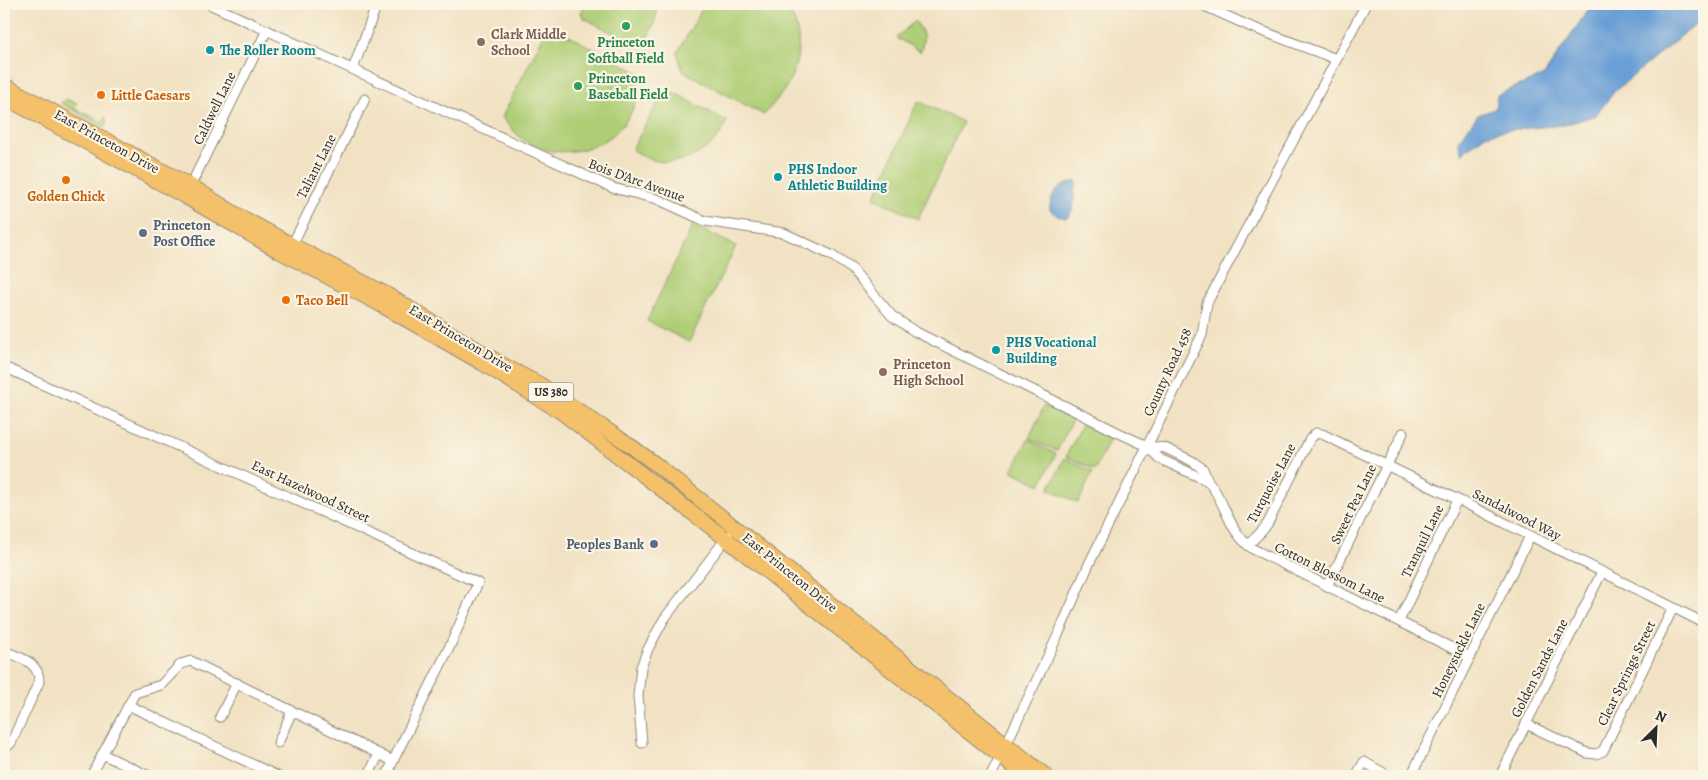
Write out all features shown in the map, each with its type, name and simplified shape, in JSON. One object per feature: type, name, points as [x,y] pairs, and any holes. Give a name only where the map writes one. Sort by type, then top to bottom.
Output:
[{"type":"highway","name":"East Princeton Drive","points":[[4,85],[188,191],[236,227],[386,294],[505,366],[542,385],[631,446],[734,528],[1003,751],[1024,776]]},
{"type":"highway","name":"East Princeton Drive","points":[[4,97],[234,213],[292,245],[305,258],[540,399],[577,424],[1003,751],[1046,776]]},
{"type":"highway","points":[[622,459],[631,446]]},
{"type":"street","name":"Bois D'Arc Avenue","points":[[209,4],[612,188],[656,199],[705,221],[779,232],[791,236],[848,265],[892,316],[914,331],[1148,446]]},
{"type":"street","points":[[352,69],[377,4]]},
{"type":"street","points":[[1200,4],[1249,26],[1336,59]]},
{"type":"street","name":"County Road 458","points":[[991,776],[1058,635],[1092,558],[1202,335],[1207,304],[1366,4]]},
{"type":"street","name":"Caldwell Lane","points":[[188,191],[266,30]]},
{"type":"street","name":"Taliant Lane","points":[[292,245],[365,99]]},
{"type":"street","name":"East Hazelwood Street","points":[[4,367],[478,583],[449,648],[393,761]]},
{"type":"street","name":"Sandalwood Way","points":[[1316,433],[1326,435],[1704,623]]},
{"type":"street","name":"Turquoise Lane","points":[[1248,545],[1268,523],[1310,439],[1316,433]]},
{"type":"street","name":"Sweet Pea Lane","points":[[1327,586],[1403,433]]},
{"type":"street","name":"Cotton Blossom Lane","points":[[1148,446],[1160,459],[1208,481],[1218,496],[1234,531],[1259,553],[1470,657]]},
{"type":"street","name":"Tranquil Lane","points":[[1399,621],[1457,500]]},
{"type":"street","points":[[642,743],[638,696],[642,667],[648,649],[664,619],[734,528]]},
{"type":"street","name":"Honeysuckle Lane","points":[[1411,776],[1530,536]]},
{"type":"street","name":"Golden Sands Lane","points":[[1500,776],[1602,572]]},
{"type":"street","name":"Clear Springs Street","points":[[1526,724],[1587,753],[1596,754],[1602,751],[1673,608]]},
{"type":"street","points":[[4,650],[29,662],[37,668],[40,674],[39,682],[11,743],[4,749]]},
{"type":"street","points":[[91,776],[135,693],[161,685],[181,664],[191,661],[393,761],[388,776]]},
{"type":"street","points":[[220,717],[237,683]]},
{"type":"street","points":[[128,705],[277,776]]},
{"type":"street","points":[[278,743],[292,711]]},
{"type":"street","points":[[102,754],[149,776]]},
{"type":"street","points":[[368,776],[379,754]]},
{"type":"street","points":[[1356,776],[1364,762],[1389,776]]},
{"type":"green space","name":"Princeton Softball Field","points":[[585,4],[657,4],[656,17],[648,37],[640,47],[584,18],[581,13]]},
{"type":"green space","points":[[705,4],[783,4],[795,22],[798,44],[795,67],[784,91],[764,115],[683,71],[677,53]]},
{"type":"green space","points":[[915,21],[923,35],[920,52],[898,40],[897,37]]},
{"type":"green space","name":"Princeton Baseball Field","points":[[552,30],[560,31],[639,73],[637,96],[632,111],[624,124],[613,135],[585,149],[555,151],[534,146],[518,136],[502,117],[545,33]]},
{"type":"green space","points":[[673,92],[727,121],[717,138],[695,156],[668,162],[649,159],[632,149],[663,94]]},
{"type":"green space","points":[[65,99],[77,103],[74,108],[101,121],[105,117],[107,122],[104,128],[61,103]]},
{"type":"green space","points":[[918,101],[963,122],[918,219],[874,198]]},
{"type":"green space","points":[[693,225],[736,246],[689,342],[647,321]]},
{"type":"green space","points":[[1044,406],[1072,420],[1057,451],[1029,438]]},
{"type":"green space","points":[[1082,425],[1110,439],[1095,470],[1066,456]]},
{"type":"green space","points":[[1028,439],[1056,454],[1040,485],[1012,471]]},
{"type":"green space","points":[[1065,458],[1093,472],[1078,503],[1049,489]]},
{"type":"water","points":[[1592,4],[1704,4],[1704,17],[1615,91],[1595,116],[1564,125],[1506,130],[1485,135],[1462,154],[1458,141],[1478,115],[1495,109],[1497,95],[1544,75]]},
{"type":"water","points":[[1076,181],[1072,210],[1067,218],[1050,210],[1051,199],[1060,187]]},
{"type":"place","name":"Princeton Softball Field","points":[[626,26]]},
{"type":"place","name":"Clark Middle School","points":[[481,42]]},
{"type":"place","name":"The Roller Room","points":[[210,50]]},
{"type":"place","name":"Princeton Baseball Field","points":[[578,86]]},
{"type":"place","name":"Little Caesars","points":[[101,95]]},
{"type":"place","name":"PHS Indoor Athletic Building","points":[[778,177]]},
{"type":"place","name":"Golden Chick","points":[[66,180]]},
{"type":"place","name":"Princeton Post Office","points":[[143,233]]},
{"type":"place","name":"Taco Bell","points":[[286,300]]},
{"type":"place","name":"PHS Vocational Building","points":[[996,350]]},
{"type":"place","name":"Princeton High School","points":[[883,372]]},
{"type":"place","name":"Peoples Bank","points":[[654,544]]}]
